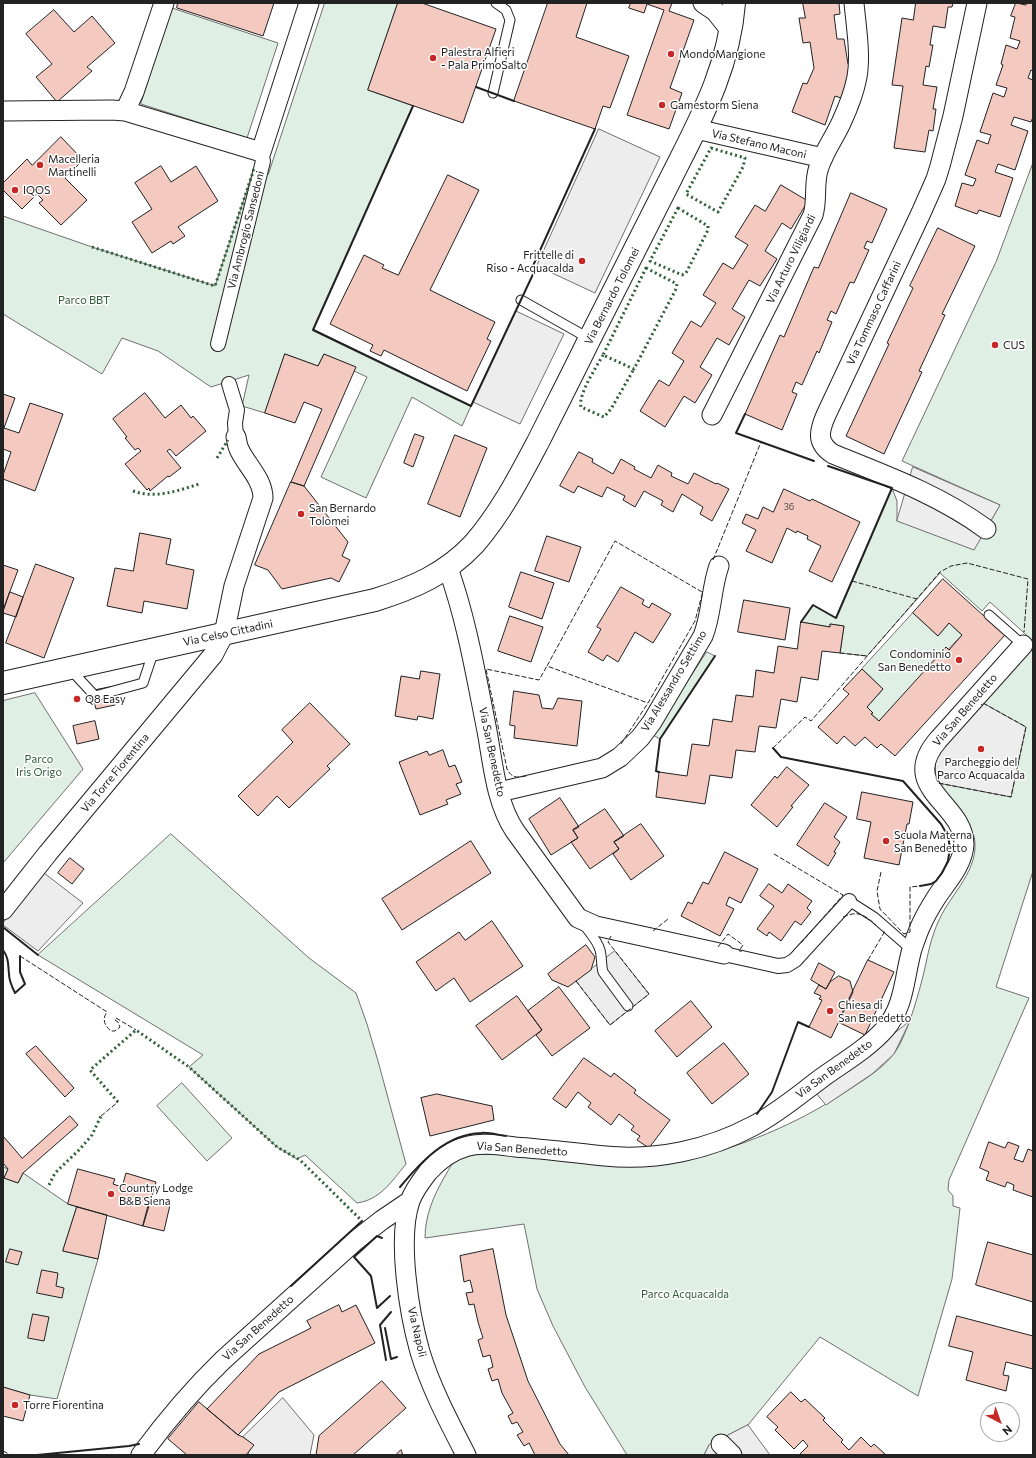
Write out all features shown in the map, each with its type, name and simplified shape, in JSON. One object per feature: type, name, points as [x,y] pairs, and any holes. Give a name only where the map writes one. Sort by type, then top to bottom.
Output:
[{"type":"street","name":"Via Ambrogio Sansedoni","points":[[218,344],[263,161],[261,152],[309,3]]},
{"type":"street","points":[[703,3],[715,11],[730,31]]},
{"type":"street","name":"Via Bernardo Tolomei","points":[[448,568],[460,558],[483,533],[503,504],[528,461],[590,339],[696,129],[718,80],[730,31],[734,3]]},
{"type":"street","name":"Via Arturo Viligiardi","points":[[712,415],[813,215],[816,201],[816,179],[823,158],[849,106],[858,76],[858,52],[854,3]]},
{"type":"street","name":"Via Tommaso Caffarini","points":[[977,3],[953,116],[940,166],[930,178],[921,213],[824,419],[821,429],[821,439],[824,447],[833,454],[897,480],[946,504],[986,529]]},
{"type":"street","points":[[125,111],[134,92],[160,4]]},
{"type":"street","points":[[3,111],[125,111],[261,152]]},
{"type":"street","name":"Via Stefano Maconi","points":[[696,129],[823,158]]},
{"type":"street","points":[[224,634],[236,582],[263,498],[261,486],[240,451],[236,437],[235,423],[237,410],[229,384]]},
{"type":"street","name":"Via Alessandro Settimo","points":[[499,792],[602,768],[614,762],[634,745],[652,722],[703,636],[706,628],[713,583],[718,566]]},
{"type":"street","name":"Via Celso Cittadini","points":[[3,683],[380,598],[420,583],[448,568]]},
{"type":"street","name":"Via San Benedetto","points":[[448,568],[459,598],[469,636],[499,792],[511,825],[578,918]]},
{"type":"street","name":"Via Torre Fiorentina","points":[[3,910],[48,853],[213,656],[224,634]]},
{"type":"street","name":"Via San Benedetto","points":[[141,1455],[180,1405],[203,1379],[355,1241],[410,1201],[420,1182],[438,1162],[455,1150],[472,1145],[493,1144],[604,1156],[641,1158],[666,1155],[692,1149],[723,1140],[743,1131],[769,1116],[856,1053],[884,1030],[894,1016],[901,1001],[912,950],[927,913],[956,868],[963,852],[964,837],[958,824],[926,780],[925,769],[927,758],[931,749],[938,740],[1023,645]]},
{"type":"street","points":[[578,918],[596,926],[778,966],[787,965],[795,960],[849,901]]},
{"type":"street","name":"Via Napoli","points":[[410,1201],[405,1226],[404,1243],[408,1288],[416,1336],[427,1371],[466,1455]]},
{"type":"lane","points":[[493,93],[510,20],[506,10],[496,3]]},
{"type":"lane","points":[[521,300],[590,339]]},
{"type":"lane","points":[[989,615],[1023,645]]},
{"type":"lane","points":[[70,669],[95,696],[143,683],[154,650]]},
{"type":"lane","points":[[849,901],[878,921],[912,950]]},
{"type":"lane","name":"Via San Benedetto","points":[[578,918],[598,944],[602,968],[606,978],[628,1006]]},
{"type":"green space","name":"Parco BBT","points":[[325,3],[398,3],[368,90],[413,106],[313,329],[471,406],[462,426],[412,397],[366,498],[321,477],[367,377],[354,371],[355,367],[324,354],[318,366],[285,354],[265,413],[242,406],[249,375],[211,387],[158,351],[122,338],[102,374],[3,314],[3,216],[92,247],[215,286],[254,169],[268,174]]},
{"type":"green space","points":[[172,8],[278,43],[247,138],[141,104]]},
{"type":"green space","points":[[1033,163],[1033,641],[990,602],[982,611],[940,573],[867,656],[840,653],[844,626],[830,624],[830,627],[801,622],[813,605],[836,618],[892,488],[897,501],[897,521],[986,529],[1000,505],[902,461],[996,262]]},
{"type":"green space","points":[[913,613],[938,636],[949,623],[962,635],[879,721],[871,714],[873,713],[867,707],[883,689],[862,669]]},
{"type":"green space","name":"Parco Acquacalda","points":[[1033,647],[1033,871],[996,987],[1029,998],[949,1180],[948,1190],[953,1196],[953,1206],[960,1208],[952,1279],[918,1396],[820,1337],[748,1425],[709,1445],[704,1455],[627,1455],[585,1387],[553,1326],[537,1289],[524,1224],[425,1238],[428,1213],[437,1190],[454,1162],[471,1155],[692,1159],[757,1138],[797,1120],[836,1098],[887,1062],[900,1044],[911,1017],[936,926],[944,910],[964,880],[973,859],[975,848],[974,836],[938,783],[983,703]]},
{"type":"green space","points":[[707,652],[715,656],[660,739],[653,735]]},
{"type":"green space","name":"Parco Iris Origo","points":[[35,693],[83,769],[3,863],[3,701]]},
{"type":"green space","points":[[171,834],[309,958],[356,993],[378,1061],[406,1164],[385,1189],[372,1198],[357,1203],[305,1155],[297,1159],[277,1147],[189,1067],[203,1055],[38,955]]},
{"type":"green space","points":[[182,1083],[232,1138],[207,1161],[157,1106]]},
{"type":"green space","points":[[3,1167],[8,1169],[4,1178],[18,1183],[23,1173],[68,1204],[77,1207],[63,1251],[98,1259],[57,1399],[30,1395],[3,1387]]},
{"type":"shaded area","points":[[599,129],[660,157],[595,293],[537,266]]},
{"type":"shaded area","points":[[516,311],[564,334],[520,424],[473,402]]},
{"type":"shaded area","points":[[913,467],[1000,505],[974,550],[897,521]]},
{"type":"shaded area","name":"Parcheggio del Parco Acquacalda","points":[[983,703],[1026,727],[1011,797],[938,783],[936,777],[935,763],[940,751]]},
{"type":"shaded area","points":[[44,873],[83,903],[38,951],[3,925],[3,923]]},
{"type":"shaded area","points":[[615,951],[649,994],[610,1025],[576,981]]},
{"type":"shaded area","points":[[910,1021],[894,1054],[872,1074],[826,1105],[815,1092]]},
{"type":"shaded area","points":[[283,1398],[314,1435],[310,1455],[250,1455],[248,1453],[253,1445],[243,1437]]},
{"type":"shaded area","points":[[748,1425],[770,1455],[704,1455],[709,1445]]},
{"type":"building","points":[[178,3],[274,3],[263,36],[177,8]]},
{"type":"building","name":"Palestra Alfieri - Pala PrimoSalto","points":[[398,3],[422,3],[496,29],[463,123],[368,90]]},
{"type":"building","points":[[548,3],[587,3],[576,37],[629,56],[610,108],[603,106],[595,129],[514,101]]},
{"type":"building","points":[[631,3],[672,3],[669,11],[694,20],[670,88],[682,93],[669,129],[627,115],[664,10],[647,4],[644,13],[629,8]]},
{"type":"building","points":[[803,3],[839,3],[840,14],[834,15],[837,39],[844,39],[848,64],[854,66],[841,98],[835,96],[825,125],[792,112],[803,83],[807,84],[814,68],[810,42],[803,43],[799,18],[805,18]]},
{"type":"building","points":[[916,3],[953,3],[952,7],[948,7],[945,28],[933,26],[930,45],[933,45],[929,67],[926,66],[923,85],[937,87],[933,109],[936,109],[933,131],[929,130],[925,152],[894,148],[903,86],[892,85],[902,18],[913,20]]},
{"type":"building","points":[[1016,3],[1026,5],[1027,3],[1033,3],[1033,71],[1031,70],[1028,78],[1033,80],[1033,117],[1031,122],[1014,117],[1011,125],[1028,131],[1015,170],[998,164],[995,172],[1013,178],[1000,217],[979,210],[977,214],[955,206],[962,183],[973,186],[976,179],[965,175],[977,140],[988,144],[991,135],[980,132],[993,93],[1004,97],[1007,88],[996,85],[1003,65],[1001,64],[1006,45],[1017,49],[1020,41],[1010,38],[1015,17],[1011,16]]},
{"type":"building","points":[[54,10],[74,32],[92,16],[115,43],[87,67],[92,71],[57,102],[36,77],[52,64],[26,34]]},
{"type":"building","points":[[61,137],[83,160],[65,178],[87,200],[61,225],[39,203],[43,200],[37,194],[22,209],[3,190],[3,183],[27,159],[32,165]]},
{"type":"building","points":[[161,166],[171,182],[196,166],[218,201],[178,227],[185,236],[173,244],[171,241],[152,253],[132,222],[152,209],[135,183]]},
{"type":"building","points":[[448,175],[479,190],[430,290],[495,322],[487,339],[491,341],[467,391],[384,350],[381,356],[370,351],[373,345],[330,324],[364,255],[384,265],[382,268],[398,275]]},
{"type":"building","points":[[781,185],[808,201],[791,229],[782,223],[765,251],[777,259],[760,286],[749,280],[732,309],[745,317],[729,345],[717,338],[700,367],[712,375],[695,403],[684,396],[665,427],[640,411],[659,380],[669,386],[684,361],[672,353],[691,321],[701,327],[716,303],[703,295],[723,263],[733,269],[748,245],[735,237],[755,205],[765,211]]},
{"type":"building","points":[[851,193],[887,209],[872,243],[867,241],[864,248],[869,250],[854,283],[850,282],[836,314],[831,311],[827,320],[832,322],[819,353],[817,351],[802,385],[796,382],[792,392],[797,394],[782,430],[745,414],[780,335],[784,337],[814,267],[818,268]]},
{"type":"building","points":[[938,228],[975,246],[942,314],[945,315],[919,371],[922,372],[884,454],[846,436],[889,344],[887,343],[913,288],[910,286]]},
{"type":"building","points":[[285,354],[318,366],[324,354],[356,367],[304,486],[291,482],[322,409],[304,402],[295,423],[265,413]]},
{"type":"building","points":[[145,393],[165,418],[181,405],[191,418],[193,416],[206,431],[176,456],[170,449],[167,451],[181,468],[169,477],[168,476],[150,491],[149,488],[147,490],[125,464],[141,451],[138,448],[135,450],[125,438],[127,437],[113,419]]},
{"type":"building","points":[[3,394],[15,398],[4,428],[19,433],[30,403],[63,414],[35,491],[3,479],[11,452],[3,449]]},
{"type":"building","points":[[415,434],[424,437],[413,467],[404,463]]},
{"type":"building","points":[[455,435],[487,448],[460,517],[428,504]]},
{"type":"building","points":[[579,452],[593,459],[592,462],[613,474],[621,459],[635,467],[634,469],[651,478],[658,465],[672,473],[671,476],[688,484],[694,473],[729,489],[712,521],[700,514],[703,507],[682,494],[673,512],[661,505],[663,501],[644,491],[635,507],[623,500],[625,496],[607,487],[602,497],[578,486],[574,493],[560,486]]},
{"type":"building","name":"San Bernardo Tolomei","points":[[291,482],[304,486],[348,542],[342,556],[350,560],[339,582],[331,578],[282,589],[268,570],[255,565]]},
{"type":"building","points":[[784,489],[810,501],[812,499],[860,522],[832,582],[809,571],[821,546],[807,539],[808,536],[797,531],[796,533],[787,528],[772,563],[746,551],[756,530],[742,523],[746,514],[758,519],[763,507],[773,512]]},
{"type":"building","points":[[140,533],[171,539],[166,564],[194,570],[187,609],[144,601],[142,613],[107,606],[115,568],[133,571]]},
{"type":"building","points":[[547,536],[581,547],[569,582],[535,571]]},
{"type":"building","points":[[36,564],[74,578],[44,658],[6,643]]},
{"type":"building","points":[[3,565],[18,570],[3,610]]},
{"type":"building","points":[[521,572],[554,583],[542,619],[509,607]]},
{"type":"building","name":"Condominio San Benedetto","points":[[943,579],[1005,635],[895,756],[881,744],[877,748],[865,737],[855,746],[844,736],[837,744],[818,727],[849,694],[843,689],[862,669],[883,689],[867,707],[873,713],[871,714],[879,721],[946,647],[949,650],[962,635],[949,623],[938,636],[913,613]]},
{"type":"building","points":[[621,587],[644,600],[642,604],[649,608],[652,603],[671,614],[653,643],[635,632],[618,662],[607,655],[603,661],[588,652],[601,629],[597,627]]},
{"type":"building","points":[[10,592],[23,597],[16,617],[3,613]]},
{"type":"building","points":[[744,600],[790,608],[785,640],[738,632]]},
{"type":"building","points":[[510,616],[543,627],[531,662],[498,651]]},
{"type":"building","points":[[801,622],[830,627],[830,624],[844,626],[840,653],[822,651],[818,680],[801,677],[797,702],[781,699],[776,728],[759,726],[755,752],[736,750],[732,778],[710,775],[705,804],[656,797],[659,772],[687,776],[692,744],[709,746],[713,719],[732,722],[736,695],[753,697],[756,670],[774,673],[778,646],[797,649]]},
{"type":"building","points":[[421,671],[440,674],[433,719],[418,716],[417,720],[395,716],[401,676],[419,679]]},
{"type":"building","points":[[111,687],[115,705],[96,709],[91,691]]},
{"type":"building","points":[[514,691],[539,695],[542,708],[553,709],[558,698],[582,701],[577,746],[514,738],[515,726],[510,725]]},
{"type":"building","points":[[310,703],[350,744],[327,766],[330,769],[289,808],[277,796],[258,816],[238,796],[293,742],[282,730]]},
{"type":"building","points":[[95,721],[99,739],[77,744],[73,726]]},
{"type":"building","points":[[443,750],[449,767],[455,765],[462,782],[456,784],[461,794],[446,800],[448,804],[420,815],[399,762],[427,751],[429,755]]},
{"type":"building","points":[[787,767],[809,785],[791,806],[793,807],[777,827],[751,805],[775,776],[777,778]]},
{"type":"building","name":"Scuola Materna San Benedetto","points":[[862,792],[913,802],[899,865],[864,858],[871,822],[857,819]]},
{"type":"building","points":[[560,798],[579,827],[573,830],[578,838],[551,855],[529,819]]},
{"type":"building","points":[[825,803],[847,817],[834,837],[840,842],[834,852],[836,853],[828,866],[797,845]]},
{"type":"building","points":[[605,809],[624,836],[614,842],[619,849],[590,869],[571,842],[578,838],[573,830]]},
{"type":"building","points":[[641,824],[664,856],[631,880],[613,854],[619,849],[614,842]]},
{"type":"building","points":[[471,841],[491,873],[402,930],[382,899]]},
{"type":"building","points":[[725,852],[758,869],[741,903],[729,897],[726,905],[734,909],[720,936],[681,916],[688,902],[692,904],[703,882],[708,884]]},
{"type":"building","points":[[70,858],[84,869],[72,884],[58,873]]},
{"type":"building","points":[[769,884],[782,893],[788,884],[812,901],[807,908],[811,912],[801,925],[795,921],[781,941],[769,932],[767,936],[757,929],[774,906],[760,896]]},
{"type":"building","points":[[492,921],[523,966],[470,1002],[454,978],[436,991],[416,962],[459,932],[465,940]]},
{"type":"building","points":[[586,945],[595,957],[591,970],[568,987],[552,980],[548,974]]},
{"type":"building","points":[[868,960],[894,972],[865,1035],[838,1022]]},
{"type":"building","points":[[819,963],[835,972],[826,989],[811,980]]},
{"type":"building","name":"Chiesa di San Benedetto","points":[[839,976],[850,981],[853,992],[831,1038],[809,1027],[822,1000],[819,999],[821,996],[814,993],[819,985],[826,989],[830,982]]},
{"type":"building","points":[[559,987],[590,1028],[552,1056],[536,1035],[542,1030],[528,1011]]},
{"type":"building","points":[[517,996],[542,1030],[502,1060],[476,1026]]},
{"type":"building","points":[[691,1001],[712,1027],[677,1057],[655,1031]]},
{"type":"building","points":[[724,1043],[749,1074],[712,1104],[687,1073]]},
{"type":"building","points":[[36,1046],[74,1088],[65,1097],[26,1054]]},
{"type":"building","points":[[584,1058],[611,1077],[614,1073],[636,1090],[634,1093],[670,1120],[649,1148],[637,1140],[640,1136],[631,1130],[634,1126],[619,1114],[611,1125],[588,1107],[591,1103],[578,1092],[566,1108],[553,1099]]},
{"type":"building","points":[[437,1094],[492,1106],[494,1120],[430,1136],[421,1098]]},
{"type":"building","points":[[70,1116],[78,1125],[23,1173],[18,1183],[4,1178],[8,1169],[3,1163],[3,1136],[22,1158]]},
{"type":"building","points":[[989,1142],[1005,1148],[1008,1142],[1019,1146],[1014,1159],[1023,1162],[1028,1149],[1033,1151],[1033,1197],[1013,1190],[1014,1185],[1007,1182],[1005,1187],[986,1180],[989,1172],[980,1168]]},
{"type":"building","name":"Country Lodge B&B Siena","points":[[78,1169],[115,1179],[113,1184],[122,1187],[126,1173],[156,1182],[143,1226],[68,1204]]},
{"type":"building","points":[[150,1200],[170,1205],[164,1231],[143,1226]]},
{"type":"building","points":[[77,1207],[107,1215],[98,1259],[63,1251]]},
{"type":"building","points":[[988,1242],[1033,1255],[1033,1302],[976,1285]]},
{"type":"building","points":[[10,1249],[22,1252],[18,1265],[6,1262]]},
{"type":"building","points":[[493,1249],[506,1315],[528,1381],[560,1444],[569,1455],[535,1455],[529,1443],[524,1446],[517,1435],[523,1432],[517,1422],[512,1424],[508,1416],[513,1413],[502,1393],[498,1379],[492,1381],[488,1369],[493,1367],[490,1355],[483,1357],[478,1340],[483,1338],[474,1304],[469,1305],[466,1293],[473,1292],[470,1280],[464,1282],[460,1256]]},
{"type":"building","points":[[42,1270],[58,1273],[56,1286],[64,1288],[62,1298],[37,1293]]},
{"type":"building","points":[[339,1305],[342,1312],[356,1305],[375,1343],[279,1392],[238,1435],[207,1409],[259,1354],[311,1328],[307,1321]]},
{"type":"building","points":[[33,1314],[49,1317],[44,1341],[28,1338]]},
{"type":"building","points":[[957,1316],[1033,1336],[1033,1369],[1006,1362],[1003,1375],[1009,1376],[1006,1391],[966,1380],[973,1352],[949,1346]]},
{"type":"building","points":[[382,1381],[406,1408],[353,1455],[316,1455],[319,1436]]},
{"type":"building","name":"Torre Fiorentina","points":[[3,1387],[30,1395],[23,1421],[3,1416]]},
{"type":"building","points":[[791,1392],[801,1402],[805,1399],[825,1418],[823,1420],[843,1440],[841,1442],[849,1450],[861,1437],[871,1447],[874,1444],[886,1455],[799,1455],[808,1446],[803,1440],[794,1449],[775,1430],[778,1427],[767,1417]]},
{"type":"building","points":[[199,1402],[238,1435],[254,1445],[246,1455],[187,1455],[168,1439]]},
{"type":"building","points":[[401,1450],[403,1455],[396,1455]]},
{"type":"hedge","points":[[711,148],[745,158],[743,167],[718,212],[686,194],[711,148]]},
{"type":"hedge","points":[[92,247],[215,286],[254,169]]},
{"type":"hedge","points":[[678,208],[708,226],[708,230],[686,273],[682,275],[650,261],[678,208]]},
{"type":"hedge","points":[[646,268],[677,284],[676,289],[634,369],[603,355],[646,268]]},
{"type":"hedge","points":[[603,355],[582,395],[581,407],[604,417],[611,409],[634,369]]},
{"type":"hedge","points":[[217,458],[228,440]]},
{"type":"hedge","points":[[133,491],[158,494],[199,484]]},
{"type":"hedge","points":[[118,1102],[90,1070],[136,1030],[189,1067],[277,1147],[300,1160],[362,1221]]},
{"type":"hedge","points":[[49,1185],[55,1173],[92,1135],[101,1116]]},
{"type":"fence","points":[[713,560],[761,442]]},
{"type":"fence","points":[[702,592],[615,541],[547,666],[648,703],[695,621],[703,591]]},
{"type":"fence","points":[[773,748],[805,717],[811,721],[940,572],[951,566],[967,563],[1028,579],[1024,632]]},
{"type":"fence","points":[[852,581],[917,599]]},
{"type":"fence","points":[[840,653],[867,656]]},
{"type":"fence","points":[[526,776],[515,777],[507,769],[486,669],[539,680],[547,666]]},
{"type":"fence","points":[[621,744],[648,703]]},
{"type":"fence","points":[[936,777],[938,783],[1011,797],[1026,727],[983,703],[981,705]]},
{"type":"fence","points":[[774,854],[843,895],[801,943]]},
{"type":"fence","points":[[881,872],[877,891],[880,909],[904,934],[910,932],[910,887],[920,886]]},
{"type":"fence","points":[[843,917],[857,914],[865,916],[876,925]]},
{"type":"fence","points":[[653,931],[668,919]]},
{"type":"fence","points":[[868,960],[885,931]]},
{"type":"fence","points":[[718,947],[728,934],[743,945],[739,951],[742,951]]},
{"type":"fence","points":[[576,981],[610,1025],[649,994],[608,942],[611,936]]},
{"type":"fence","points":[[20,956],[107,1012],[104,1022],[111,1031],[115,1031],[120,1027],[118,1022],[115,1020],[116,1018]]},
{"type":"fence","points":[[116,1018],[136,1030]]},
{"type":"fence","points":[[101,1116],[118,1102]]},
{"type":"fence","points":[[3,1451],[11,1455]]},
{"type":"wall","points":[[476,87],[514,101]]},
{"type":"wall","points":[[413,106],[313,330],[471,406],[535,270],[532,268],[595,129]]},
{"type":"wall","points":[[745,414],[736,433],[814,461]]},
{"type":"wall","points":[[801,622],[813,605],[836,618],[892,488],[828,466]]},
{"type":"wall","points":[[659,772],[656,771],[660,739],[715,656]]},
{"type":"wall","points":[[773,748],[781,757],[903,781],[941,824],[948,836],[950,848],[948,861],[936,881],[931,884],[920,886]]},
{"type":"wall","points":[[4,928],[38,955]]},
{"type":"wall","points":[[3,950],[7,959],[10,979],[15,993],[25,984],[20,972],[20,956]]},
{"type":"wall","points":[[757,1114],[772,1092],[798,1022],[809,1027]]},
{"type":"wall","points":[[400,1187],[435,1151],[457,1138],[484,1133],[506,1136]]},
{"type":"wall","points":[[291,1286],[362,1221]]},
{"type":"wall","points":[[382,1238],[377,1236],[354,1257],[371,1276],[377,1308],[390,1296]]},
{"type":"wall","points":[[386,1360],[380,1325],[391,1312]]},
{"type":"wall","points":[[385,1328],[391,1359],[397,1357]]},
{"type":"wall","points":[[37,1455],[139,1444]]},
{"type":"place","name":"MondoMangione","points":[[671,54]]},
{"type":"place","name":"Palestra Alfieri - Pala PrimoSalto","points":[[433,58]]},
{"type":"place","name":"Gamestorm Siena","points":[[662,105]]},
{"type":"place","name":"Macelleria Martinelli","points":[[40,165]]},
{"type":"place","name":"IQOS","points":[[15,190]]},
{"type":"place","name":"Frittelle di Riso - Acquacalda","points":[[582,261]]},
{"type":"place","name":"CUS","points":[[995,345]]},
{"type":"place","name":"San Bernardo Tolomei","points":[[301,514]]},
{"type":"place","name":"Condominio San Benedetto","points":[[959,660]]},
{"type":"place","name":"Q8 Easy","points":[[77,699]]},
{"type":"place","name":"Parcheggio del Parco Acquacalda","points":[[981,749]]},
{"type":"place","name":"Scuola Materna San Benedetto","points":[[886,841]]},
{"type":"place","name":"Chiesa di San Benedetto","points":[[830,1011]]},
{"type":"place","name":"Country Lodge B&B Siena","points":[[111,1194]]},
{"type":"place","name":"Torre Fiorentina","points":[[15,1405]]}]
